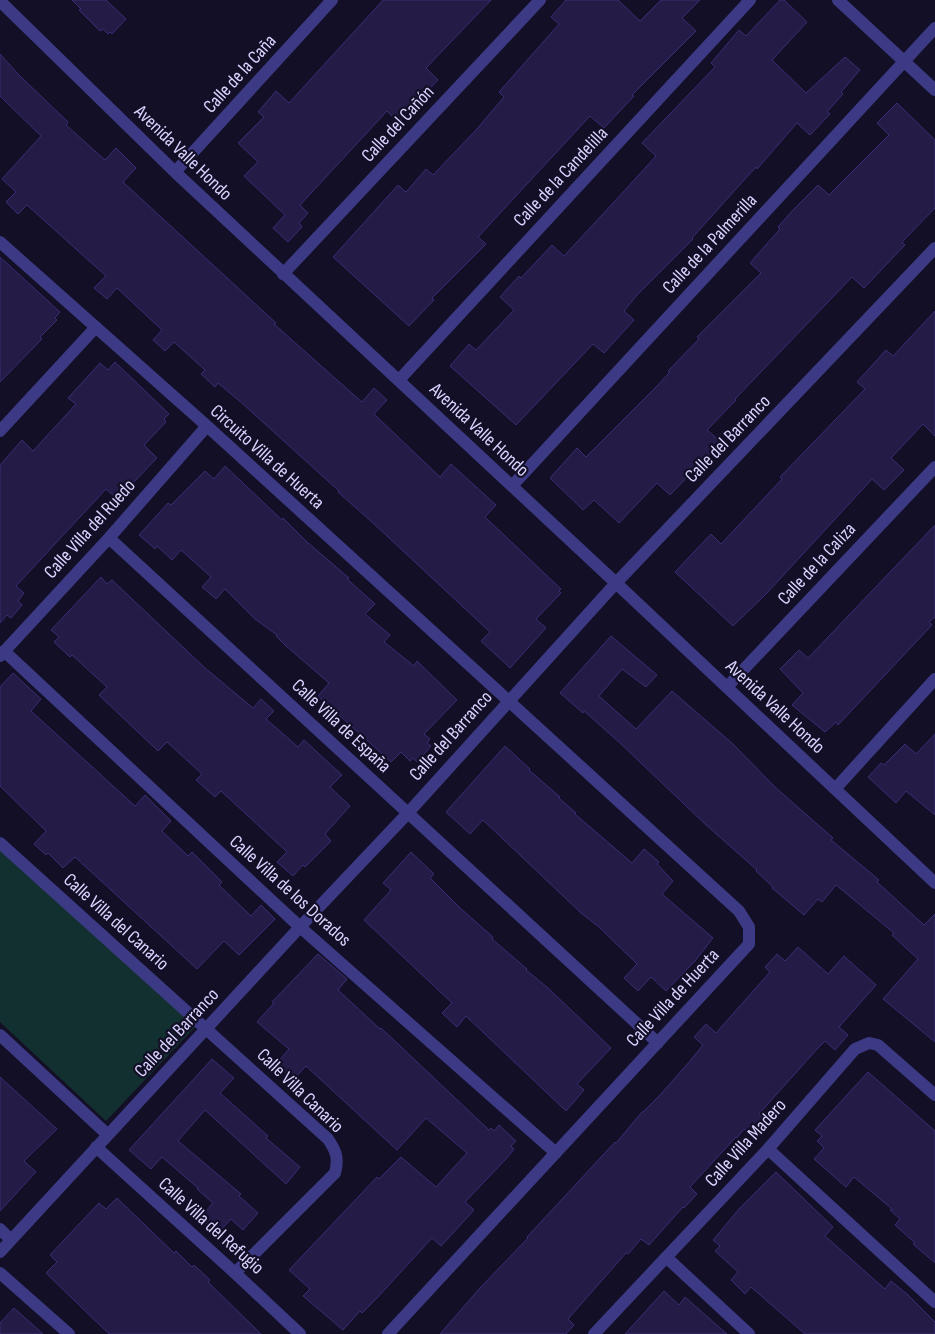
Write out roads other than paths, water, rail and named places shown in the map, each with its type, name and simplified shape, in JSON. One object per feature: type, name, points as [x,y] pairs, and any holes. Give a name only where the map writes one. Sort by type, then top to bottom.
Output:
[{"type":"street","name":"Calle de la Caña","points":[[175,172],[332,0]]},
{"type":"street","name":"Calle del Cañón","points":[[284,274],[540,0]]},
{"type":"street","name":"Calle de la Candelilla","points":[[399,380],[750,0]]},
{"type":"street","points":[[838,0],[935,90]]},
{"type":"street","name":"Avenida Valle Hondo","points":[[0,1],[175,172],[935,883]]},
{"type":"street","name":"Calle de la Palmerilla","points":[[512,486],[935,28]]},
{"type":"street","name":"Circuito Villa de Huerta","points":[[0,242],[206,426],[508,701]]},
{"type":"street","name":"Calle del Barranco","points":[[0,1252],[408,812],[616,583],[935,248]]},
{"type":"street","points":[[0,431],[96,327]]},
{"type":"street","name":"Calle Villa del Ruedo","points":[[2,653],[109,538],[206,426]]},
{"type":"street","name":"Calle de la Caliza","points":[[727,687],[935,467]]},
{"type":"street","name":"Calle Villa de España","points":[[109,538],[658,1043]]},
{"type":"street","name":"Calle Villa de los Dorados","points":[[2,653],[300,927],[556,1152]]},
{"type":"street","points":[[835,789],[935,679]]},
{"type":"street","name":"Calle Villa de Huerta","points":[[388,1334],[749,944],[749,927],[739,911],[508,701]]},
{"type":"street","name":"Calle Villa del Canario","points":[[0,843],[206,1029]]},
{"type":"street","name":"Calle Villa Canario","points":[[206,1029],[328,1139],[336,1151],[338,1162],[335,1173],[235,1272]]},
{"type":"street","points":[[0,1035],[108,1135]]},
{"type":"street","name":"Calle Villa Madero","points":[[594,1334],[768,1149],[855,1049],[869,1043],[878,1045],[935,1095]]},
{"type":"street","name":"Calle Villa del Refugio","points":[[96,1147],[235,1272],[300,1334]]},
{"type":"street","points":[[768,1149],[935,1302]]},
{"type":"street","points":[[0,1230],[12,1240]]},
{"type":"street","points":[[666,1257],[749,1334]]},
{"type":"street","points":[[0,1273],[69,1334]]}]
